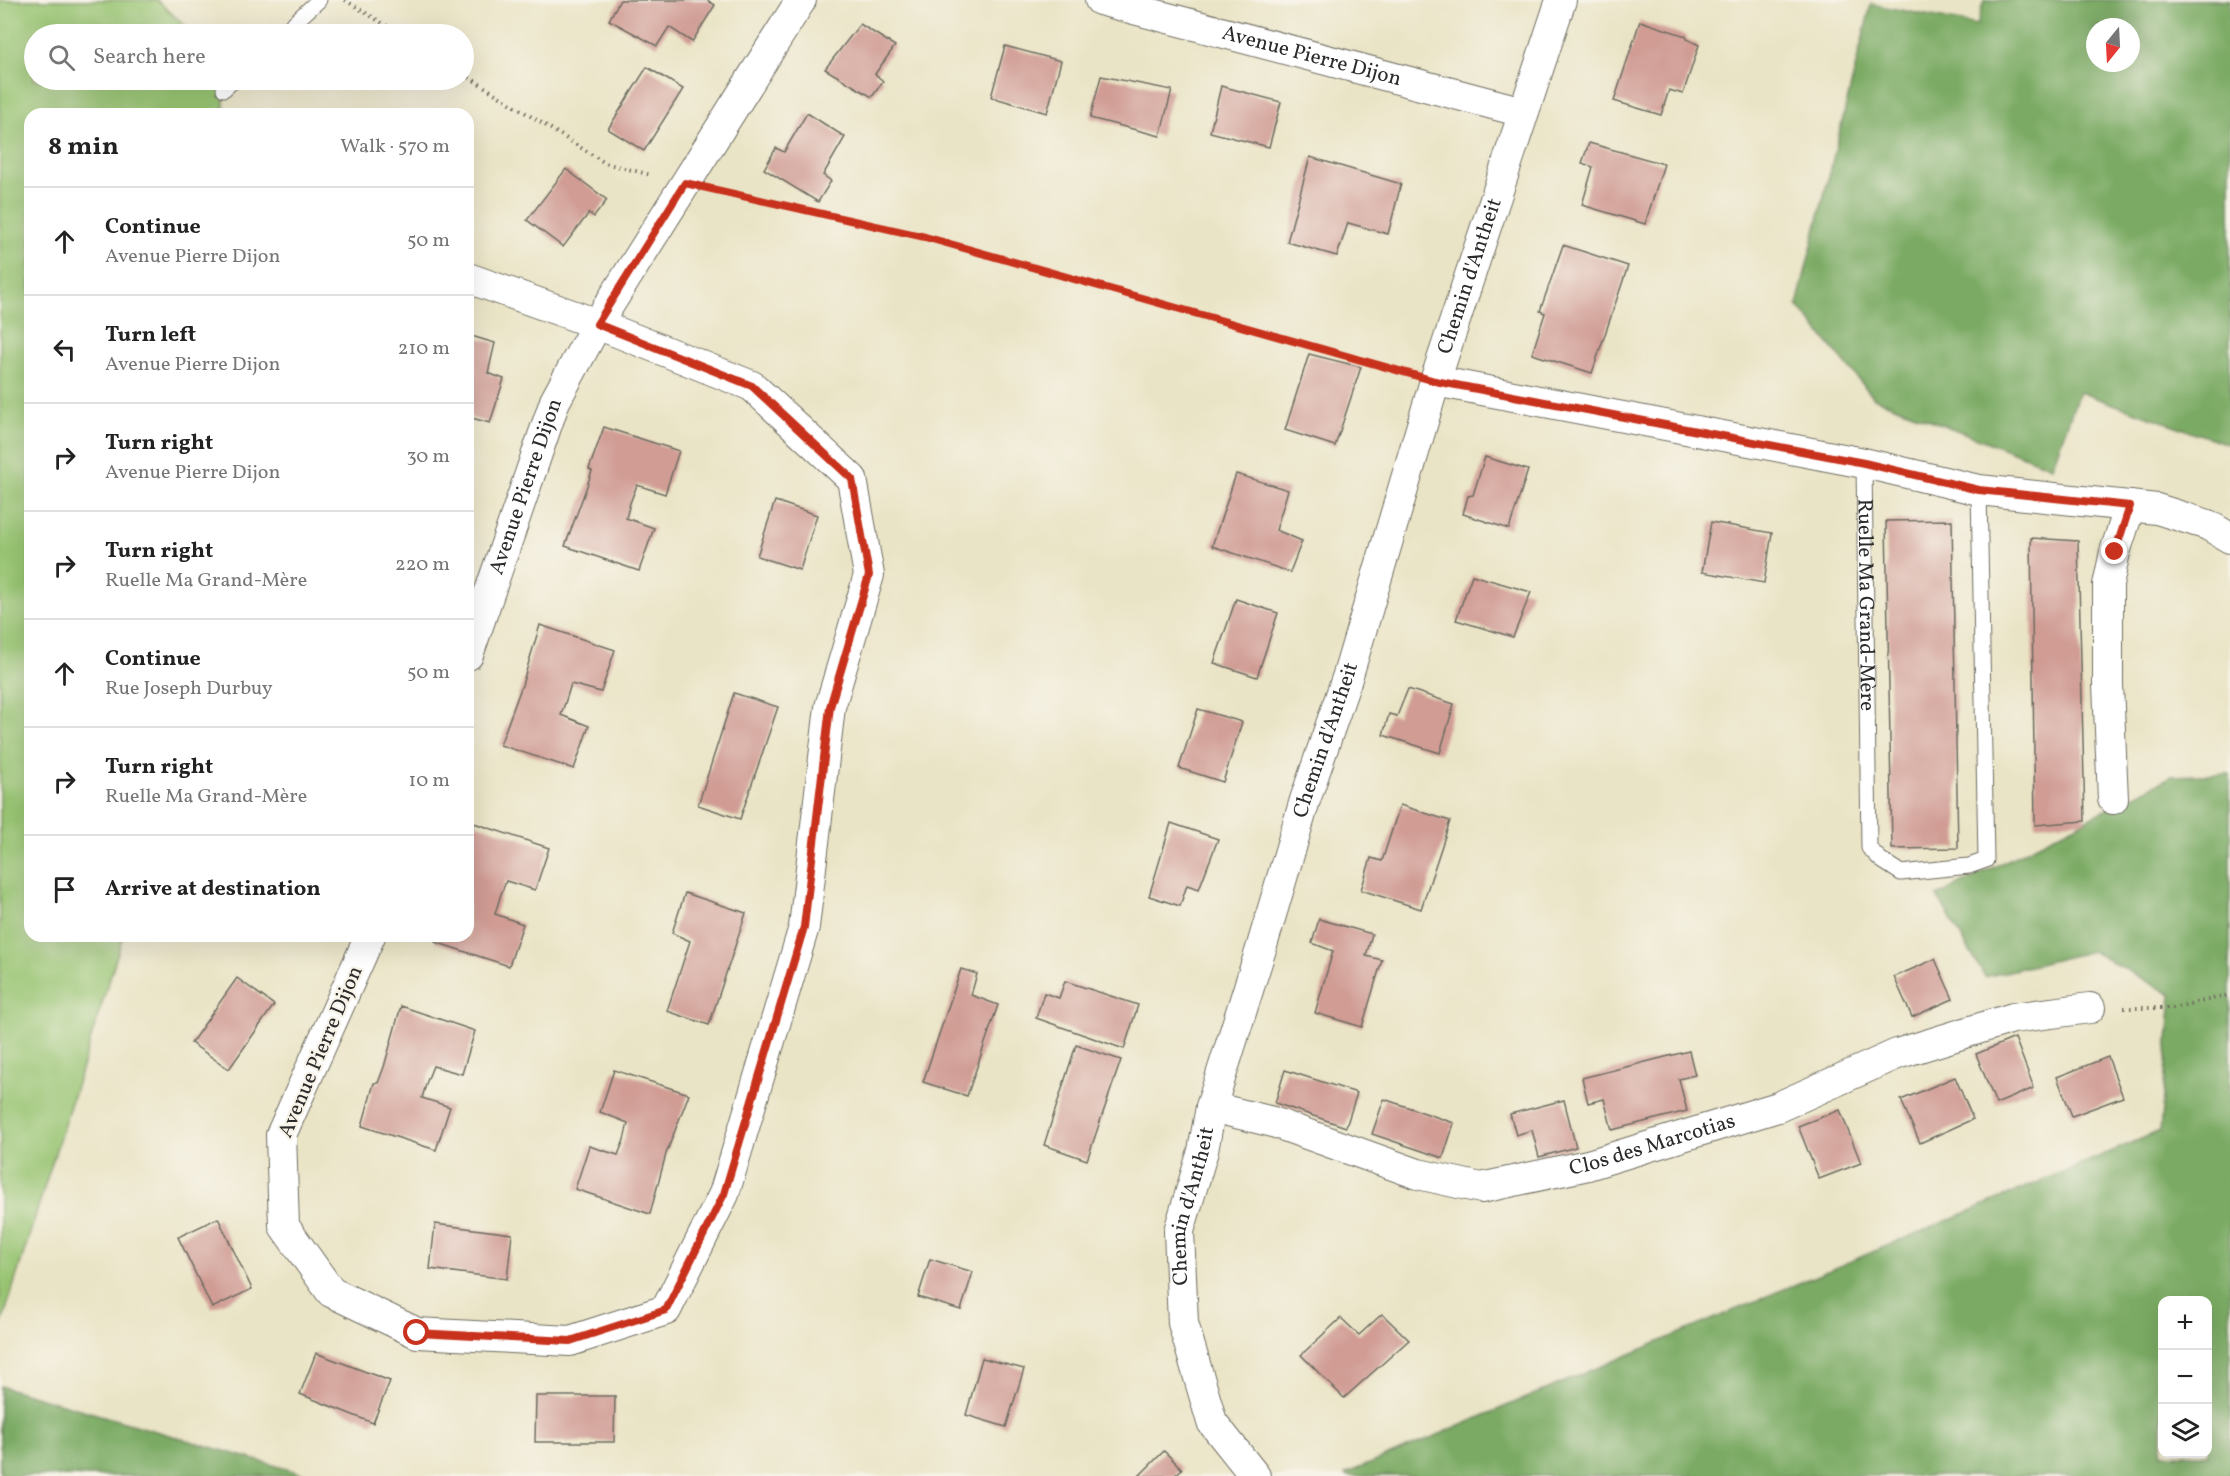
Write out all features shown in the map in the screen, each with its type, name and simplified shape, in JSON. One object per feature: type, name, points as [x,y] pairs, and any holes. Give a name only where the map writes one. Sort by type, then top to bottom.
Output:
[{"type":"street","name":"Avenue Pierre Dijon","points":[[474,637],[555,401],[597,324],[801,0]]},
{"type":"street","name":"Avenue Pierre Dijon","points":[[1100,0],[1523,112]]},
{"type":"street","name":"Chemin d'Antheit","points":[[1255,1476],[1212,1422],[1183,1323],[1179,1231],[1203,1151],[1210,1107],[1261,949],[1305,800],[1348,675],[1435,381],[1561,0]]},
{"type":"street","points":[[474,280],[597,324]]},
{"type":"street","name":"Avenue Pierre Dijon","points":[[367,942],[281,1135],[284,1226],[331,1292],[417,1333],[570,1341],[666,1310],[724,1194],[804,927],[830,707],[869,575],[852,479],[752,386],[597,324]]},
{"type":"street","points":[[1435,381],[1864,463],[1979,490],[2157,509],[2208,525],[2230,538]]},
{"type":"street","points":[[2113,799],[2108,685],[2108,585],[2115,552],[2130,506]]},
{"type":"street","name":"Clos des Marcotias","points":[[1210,1107],[1273,1122],[1418,1174],[1480,1188],[1588,1165],[1778,1107],[1898,1054],[2013,1018],[2090,1008]]},
{"type":"lane","points":[[293,24],[319,0]]},
{"type":"lane","name":"Ruelle Ma Grand-Mère","points":[[1864,463],[1869,848],[1881,860],[1900,873],[1969,866],[1986,860],[1979,490]]},
{"type":"path","points":[[345,0],[384,24]]},
{"type":"path","points":[[474,80],[605,163],[925,237],[1435,381]]},
{"type":"path","points":[[2090,1008],[2172,1008],[2230,995]]},
{"type":"green space","points":[[0,0],[157,0],[183,24],[24,24],[24,90],[224,90],[224,108],[24,108],[24,942],[121,942],[0,1329]]},
{"type":"green space","points":[[1984,0],[2230,0],[2230,445],[2079,392],[2052,467],[1874,398],[1797,305],[1871,4],[1977,25]]},
{"type":"green space","points":[[2230,774],[2230,1476],[1347,1476],[1345,1474],[2160,1131],[2172,995],[2092,951],[1985,977],[1937,896],[2172,776]]},
{"type":"green space","points":[[0,1386],[311,1476],[0,1476]]},
{"type":"building","points":[[620,0],[707,0],[715,5],[692,42],[669,27],[657,46],[609,20]]},
{"type":"building","points":[[1640,21],[1686,36],[1687,39],[1699,45],[1683,94],[1669,90],[1661,115],[1614,101]]},
{"type":"building","points":[[860,24],[895,46],[875,74],[883,81],[872,97],[825,69]]},
{"type":"building","points":[[1005,46],[1061,61],[1047,113],[991,97]]},
{"type":"building","points":[[647,67],[683,89],[644,151],[608,129]]},
{"type":"building","points":[[1101,76],[1172,90],[1160,136],[1090,118]]},
{"type":"building","points":[[1221,86],[1281,102],[1269,147],[1210,132]]},
{"type":"building","points":[[807,113],[845,137],[823,175],[831,181],[818,202],[764,169],[776,148],[784,152]]},
{"type":"building","points":[[1589,143],[1664,164],[1645,224],[1582,205],[1593,167],[1582,163]]},
{"type":"building","points":[[1310,157],[1401,184],[1388,234],[1348,223],[1337,256],[1287,242]]},
{"type":"building","points":[[566,169],[607,200],[594,217],[589,213],[563,247],[527,220]]},
{"type":"building","points":[[1563,245],[1628,266],[1592,373],[1532,354],[1545,313],[1540,311]]},
{"type":"building","points":[[474,337],[495,343],[488,373],[504,379],[490,423],[474,419]]},
{"type":"building","points":[[1309,354],[1361,367],[1335,446],[1285,430]]},
{"type":"building","points":[[604,427],[679,451],[665,494],[637,485],[630,503],[626,518],[654,528],[639,571],[565,546],[592,471],[589,469]]},
{"type":"building","points":[[1485,457],[1528,470],[1509,529],[1463,514],[1468,496],[1473,495]]},
{"type":"building","points":[[1236,474],[1288,490],[1276,530],[1302,541],[1290,572],[1212,546]]},
{"type":"building","points":[[775,501],[817,515],[800,570],[757,556]]},
{"type":"building","points":[[1952,520],[1958,848],[1892,849],[1886,521]]},
{"type":"building","points":[[1711,522],[1772,533],[1764,583],[1702,572]]},
{"type":"building","points":[[2031,538],[2078,541],[2085,821],[2035,825]]},
{"type":"building","points":[[1472,575],[1531,592],[1513,637],[1456,620]]},
{"type":"building","points":[[1236,599],[1278,613],[1257,677],[1214,663]]},
{"type":"building","points":[[540,625],[615,650],[601,692],[571,684],[561,715],[589,726],[574,769],[500,745],[522,685]]},
{"type":"building","points":[[1408,689],[1454,704],[1440,753],[1383,735],[1389,714],[1397,716]]},
{"type":"building","points":[[734,693],[778,707],[740,819],[698,805]]},
{"type":"building","points":[[1198,709],[1242,722],[1223,782],[1179,768]]},
{"type":"building","points":[[1400,805],[1450,821],[1421,909],[1361,890],[1371,858],[1382,861]]},
{"type":"building","points":[[474,823],[549,848],[535,890],[506,881],[500,897],[495,914],[523,924],[509,966],[435,942],[474,942]]},
{"type":"building","points":[[1171,823],[1218,839],[1199,889],[1187,885],[1180,906],[1149,896]]},
{"type":"building","points":[[685,893],[746,913],[709,1025],[667,1011],[690,941],[672,933]]},
{"type":"building","points":[[1319,919],[1372,934],[1366,956],[1382,960],[1362,1027],[1315,1013],[1333,951],[1312,943]]},
{"type":"building","points":[[1935,959],[1953,999],[1912,1017],[1894,977]]},
{"type":"building","points":[[961,969],[977,974],[971,995],[998,1005],[967,1096],[923,1082]]},
{"type":"building","points":[[237,978],[274,1005],[229,1069],[191,1043]]},
{"type":"building","points":[[1065,981],[1138,1005],[1124,1049],[1036,1018],[1044,993],[1059,998]]},
{"type":"building","points":[[401,1006],[475,1031],[462,1074],[433,1066],[427,1081],[422,1098],[450,1107],[436,1150],[362,1126],[374,1083],[378,1083],[384,1067]]},
{"type":"building","points":[[2015,1038],[2034,1088],[1996,1104],[1976,1054]]},
{"type":"building","points":[[1076,1045],[1121,1060],[1087,1160],[1044,1145]]},
{"type":"building","points":[[1689,1051],[1695,1075],[1679,1079],[1687,1111],[1612,1130],[1604,1099],[1588,1103],[1582,1078]]},
{"type":"building","points":[[2108,1057],[2123,1097],[2072,1116],[2057,1077]]},
{"type":"building","points":[[614,1070],[689,1094],[666,1154],[650,1214],[575,1189],[589,1146],[618,1155],[624,1140],[628,1123],[600,1112]]},
{"type":"building","points":[[1285,1070],[1357,1093],[1346,1127],[1275,1103]]},
{"type":"building","points":[[1955,1077],[1973,1119],[1920,1143],[1901,1100]]},
{"type":"building","points":[[1384,1099],[1454,1123],[1443,1158],[1372,1134]]},
{"type":"building","points":[[1564,1100],[1576,1147],[1539,1157],[1532,1130],[1516,1135],[1510,1114]]},
{"type":"building","points":[[1840,1110],[1861,1163],[1819,1179],[1798,1126]]},
{"type":"building","points":[[218,1218],[252,1289],[212,1308],[178,1237]]},
{"type":"building","points":[[435,1224],[512,1234],[507,1279],[430,1269]]},
{"type":"building","points":[[930,1259],[973,1272],[961,1310],[918,1297]]},
{"type":"building","points":[[1382,1314],[1409,1340],[1344,1398],[1301,1355],[1341,1318],[1359,1335]]},
{"type":"building","points":[[316,1353],[390,1381],[373,1423],[300,1394]]},
{"type":"building","points":[[982,1358],[1024,1369],[1006,1427],[966,1415]]},
{"type":"building","points":[[536,1396],[615,1396],[614,1442],[535,1442]]},
{"type":"building","points":[[1164,1451],[1182,1469],[1174,1476],[1139,1476]]},
{"type":"route","points":[[417,1333],[570,1341],[666,1310],[724,1194],[804,927],[830,707],[869,575],[852,479],[752,386],[597,324],[685,183],[925,237],[1435,381],[1864,463],[1979,490],[2130,506],[2115,552]]}]
